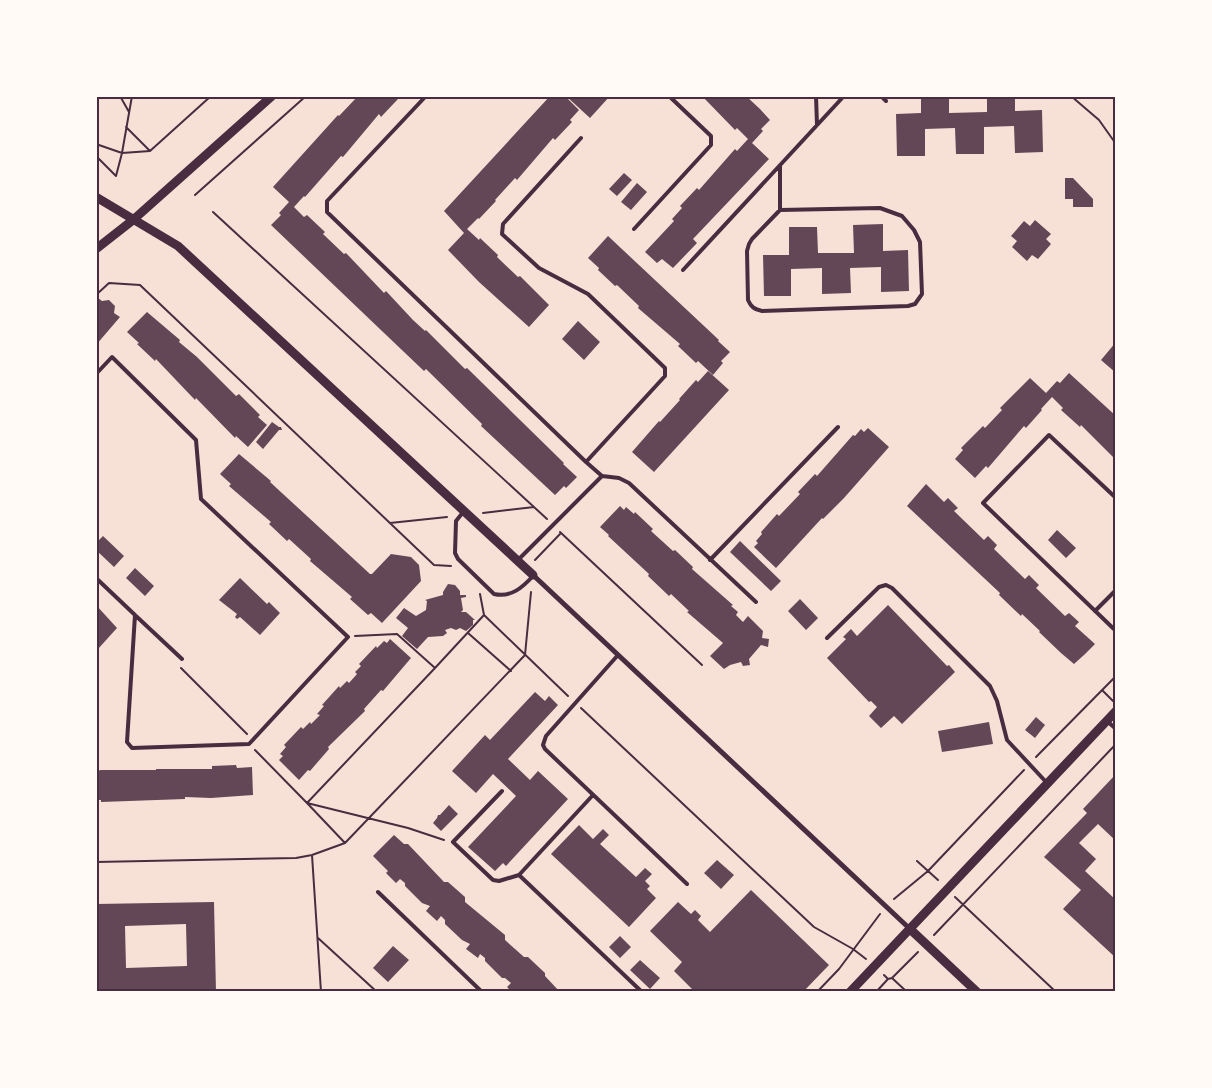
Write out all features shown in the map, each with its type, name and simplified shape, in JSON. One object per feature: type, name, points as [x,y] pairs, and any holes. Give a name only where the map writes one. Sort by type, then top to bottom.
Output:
[{"type":"street","points":[[96,249],[133,220],[272,96]]},
{"type":"street","points":[[96,197],[178,246],[465,510],[977,992]]},
{"type":"street","points":[[850,992],[1116,711]]},
{"type":"lane","points":[[426,96],[327,201],[327,212],[586,462],[602,476],[619,478],[629,483],[756,602]]},
{"type":"lane","points":[[634,229],[711,145],[711,136],[669,96]]},
{"type":"lane","points":[[816,96],[817,126]]},
{"type":"lane","points":[[683,270],[844,96]]},
{"type":"lane","points":[[881,96],[886,101]]},
{"type":"lane","points":[[581,138],[503,224],[502,234],[539,268],[588,294],[665,368],[665,376],[586,462]]},
{"type":"lane","points":[[780,166],[780,210],[752,239],[747,251],[748,300],[756,310],[908,306],[919,300],[922,294],[920,243],[914,230],[902,216],[880,208],[780,210]]},
{"type":"lane","points":[[96,374],[112,357],[196,440],[201,499],[348,637],[251,742],[132,748],[127,742],[135,615]]},
{"type":"lane","points":[[710,560],[838,427]]},
{"type":"lane","points":[[1116,498],[1049,435],[983,503],[1116,632]]},
{"type":"lane","points":[[518,560],[602,476]]},
{"type":"lane","points":[[465,510],[456,521],[455,553],[458,559],[494,594],[516,592],[533,575]]},
{"type":"lane","points":[[96,578],[182,660]]},
{"type":"lane","points":[[827,638],[879,587],[886,585],[892,588],[990,687],[997,701],[1007,740],[1047,783]]},
{"type":"lane","points":[[1095,611],[1116,590]]},
{"type":"lane","points":[[618,655],[546,736],[543,745],[687,884]]},
{"type":"lane","points":[[1107,720],[1116,729]]},
{"type":"lane","points":[[502,791],[453,842],[494,880],[499,881],[519,874],[593,795]]},
{"type":"lane","points":[[519,874],[642,992]]},
{"type":"lane","points":[[378,892],[482,992]]},
{"type":"path","points":[[120,96],[129,112]]},
{"type":"path","points":[[96,156],[116,176],[132,96]]},
{"type":"path","points":[[96,144],[122,153],[150,151],[211,96]]},
{"type":"path","points":[[195,195],[306,96]]},
{"type":"path","points":[[1071,96],[1099,120],[1116,144]]},
{"type":"path","points":[[126,128],[150,151]]},
{"type":"path","points":[[1112,138],[1116,134]]},
{"type":"path","points":[[213,212],[702,664]]},
{"type":"path","points":[[96,295],[109,283],[140,285],[434,565],[454,566]]},
{"type":"path","points":[[96,862],[296,858],[312,855],[345,843],[525,655],[535,561],[561,533]]},
{"type":"path","points":[[480,592],[484,615],[814,927],[853,949],[907,992]]},
{"type":"path","points":[[307,803],[484,615]]},
{"type":"path","points":[[468,633],[511,671]]},
{"type":"path","points":[[348,637],[397,634],[435,668]]},
{"type":"path","points":[[182,660],[181,669],[345,843]]},
{"type":"path","points":[[817,992],[838,969],[875,918],[928,871],[1116,676]]},
{"type":"path","points":[[1102,690],[1116,704]]},
{"type":"path","points":[[876,992],[964,905],[1116,744]]},
{"type":"path","points":[[307,803],[453,842]]},
{"type":"path","points":[[312,855],[321,992]]},
{"type":"path","points":[[917,861],[1056,992]]},
{"type":"path","points":[[318,938],[377,992]]},
{"type":"building","points":[[358,96],[395,96],[398,99],[381,117],[379,114],[343,157],[341,156],[294,207],[304,217],[307,215],[325,232],[323,234],[344,254],[346,253],[384,293],[386,291],[465,369],[467,368],[577,477],[555,495],[481,426],[482,424],[426,369],[424,371],[271,225],[289,202],[273,187]]},
{"type":"building","points":[[550,96],[565,96],[579,110],[570,120],[572,122],[555,140],[553,138],[517,180],[515,178],[496,201],[467,229],[479,240],[480,238],[549,305],[529,327],[479,282],[448,250],[464,233],[444,211]]},
{"type":"building","points":[[566,96],[610,96],[590,118]]},
{"type":"building","points":[[702,96],[746,96],[760,109],[770,120],[752,143],[769,159],[693,239],[697,243],[673,268],[662,259],[657,263],[645,252],[674,221],[672,219],[682,208],[680,206],[697,188],[699,190],[735,149],[737,151],[748,139],[737,128],[735,130]]},
{"type":"building","points":[[921,96],[949,96],[949,113],[987,112],[987,96],[1015,96],[1015,111],[1042,110],[1043,152],[1015,153],[1014,126],[984,127],[984,154],[956,154],[955,128],[925,129],[925,156],[897,156],[896,114],[921,113]]},
{"type":"building","points":[[624,173],[632,180],[617,196],[609,189]]},
{"type":"building","points":[[1065,178],[1073,178],[1093,199],[1093,207],[1073,207],[1073,199],[1065,199]]},
{"type":"building","points":[[637,183],[647,192],[631,210],[621,202]]},
{"type":"building","points":[[1035,220],[1051,234],[1046,239],[1051,244],[1038,259],[1032,255],[1027,261],[1012,247],[1017,241],[1011,236],[1024,221],[1030,226]]},
{"type":"building","points":[[883,224],[883,251],[908,250],[909,291],[881,292],[881,267],[850,268],[851,293],[822,294],[822,268],[791,269],[791,296],[764,296],[763,255],[789,255],[789,227],[817,227],[818,253],[854,253],[853,225]]},
{"type":"building","points":[[608,236],[730,352],[721,361],[723,363],[713,375],[698,361],[696,363],[678,346],[680,344],[638,308],[639,306],[598,270],[599,268],[588,258]]},
{"type":"building","points":[[98,298],[102,301],[109,300],[115,306],[114,313],[120,317],[96,345],[96,300]]},
{"type":"building","points":[[147,312],[180,340],[179,342],[236,396],[239,394],[260,415],[258,417],[267,425],[248,447],[236,436],[235,438],[196,398],[195,400],[127,332]]},
{"type":"building","points":[[578,321],[600,342],[584,360],[562,339]]},
{"type":"building","points":[[1116,342],[1116,373],[1101,360]]},
{"type":"building","points":[[708,371],[729,390],[654,472],[632,452],[696,380],[698,382]]},
{"type":"building","points":[[1069,373],[1116,416],[1116,460],[1081,425],[1080,427],[1061,410],[1063,408],[1052,397],[988,468],[986,466],[975,478],[955,459],[963,450],[961,448],[983,426],[985,428],[1002,410],[1000,408],[1030,378],[1046,393],[1057,381],[1060,383]]},
{"type":"building","points":[[272,422],[282,430],[279,430],[263,449],[256,442]]},
{"type":"building","points":[[868,428],[889,447],[844,498],[822,518],[776,568],[754,547],[758,543],[756,541],[762,534],[761,532],[800,494],[798,492],[815,474],[817,476],[853,435],[855,436],[861,429],[864,432]]},
{"type":"building","points":[[239,454],[370,574],[391,554],[411,557],[419,565],[421,581],[382,623],[371,613],[368,615],[350,599],[352,597],[310,561],[311,559],[289,539],[287,541],[269,524],[271,522],[229,486],[231,484],[220,474]]},
{"type":"building","points":[[926,484],[944,502],[948,498],[958,508],[954,511],[984,540],[988,536],[997,545],[994,549],[1025,579],[1029,575],[1039,585],[1036,588],[1065,616],[1069,613],[1079,622],[1075,626],[1095,644],[1074,664],[907,506]]},
{"type":"building","points":[[620,506],[624,510],[626,507],[634,514],[635,512],[653,529],[651,531],[673,551],[675,550],[693,567],[692,569],[733,605],[731,606],[738,612],[736,615],[743,622],[748,616],[763,631],[762,638],[769,639],[768,647],[761,645],[749,659],[750,665],[743,666],[741,662],[724,669],[710,656],[723,643],[687,612],[689,611],[671,594],[669,596],[600,527]]},
{"type":"building","points":[[1057,530],[1076,548],[1066,558],[1048,540]]},
{"type":"building","points":[[103,536],[124,556],[114,567],[96,550],[96,543]]},
{"type":"building","points":[[740,541],[781,581],[771,591],[730,552]]},
{"type":"building","points":[[135,568],[154,586],[145,596],[126,578]]},
{"type":"building","points":[[240,578],[280,613],[260,635],[240,617],[237,619],[235,617],[237,614],[219,600]]},
{"type":"building","points":[[448,584],[455,585],[460,595],[466,595],[461,598],[463,610],[461,612],[466,612],[475,620],[473,620],[473,625],[466,631],[451,628],[445,630],[447,633],[443,636],[428,637],[417,649],[402,636],[408,628],[396,618],[404,608],[416,616],[426,610],[427,601],[425,600],[443,595]]},
{"type":"building","points":[[800,599],[818,618],[806,630],[788,611]]},
{"type":"building","points":[[96,605],[117,628],[98,649],[96,647]]},
{"type":"building","points":[[888,605],[955,672],[902,724],[894,716],[881,728],[869,716],[877,707],[871,701],[869,702],[827,658],[846,639],[843,637],[851,629],[857,636]]},
{"type":"building","points":[[390,639],[411,658],[364,709],[365,711],[328,747],[329,749],[310,771],[308,770],[299,780],[279,760],[283,756],[280,754],[286,747],[284,745],[301,727],[303,729],[310,722],[311,724],[320,715],[317,714],[324,706],[322,705],[339,686],[340,688],[347,681],[349,683],[357,674],[355,672],[361,666],[359,664],[376,646],[377,648],[384,641],[387,643]]},
{"type":"building","points":[[535,692],[545,701],[549,696],[558,705],[508,759],[530,780],[538,771],[568,799],[506,866],[503,863],[495,871],[468,847],[516,796],[493,774],[476,793],[452,771],[485,735],[490,740]]},
{"type":"building","points":[[1036,717],[1045,725],[1035,738],[1025,730]]},
{"type":"building","points":[[989,722],[993,744],[942,752],[938,731]]},
{"type":"building","points":[[236,765],[237,768],[252,767],[253,795],[101,802],[101,800],[96,800],[96,771],[212,769],[212,766]]},
{"type":"building","points":[[1116,774],[1116,841],[1098,824],[1079,843],[1096,859],[1085,871],[1116,900],[1116,958],[1063,909],[1081,890],[1044,857],[1087,813],[1083,809]]},
{"type":"building","points":[[449,805],[458,814],[441,831],[433,823]]},
{"type":"building","points":[[579,825],[593,839],[603,829],[609,835],[600,844],[636,877],[645,868],[652,874],[645,881],[650,886],[647,889],[656,898],[629,927],[551,854]]},
{"type":"building","points":[[394,835],[404,844],[408,844],[444,882],[448,882],[465,897],[465,902],[505,935],[505,940],[545,973],[545,976],[560,992],[512,992],[507,987],[511,983],[502,978],[480,954],[478,958],[466,949],[470,944],[462,940],[445,924],[441,916],[437,921],[426,911],[430,906],[422,903],[400,879],[396,883],[373,856]]},
{"type":"building","points":[[717,860],[734,875],[721,889],[704,873]]},
{"type":"building","points":[[751,890],[829,965],[803,992],[695,992],[674,971],[682,962],[650,931],[678,902],[691,914],[695,910],[701,916],[698,920],[710,932]]},
{"type":"building","points":[[214,902],[216,992],[96,992],[96,904]],"holes":[[[186,924],[187,966],[126,968],[125,926]]]},
{"type":"building","points":[[620,936],[631,947],[620,958],[609,947]]},
{"type":"building","points":[[393,946],[409,960],[388,982],[373,968]]},
{"type":"building","points":[[640,960],[660,978],[650,989],[630,970]]}]
